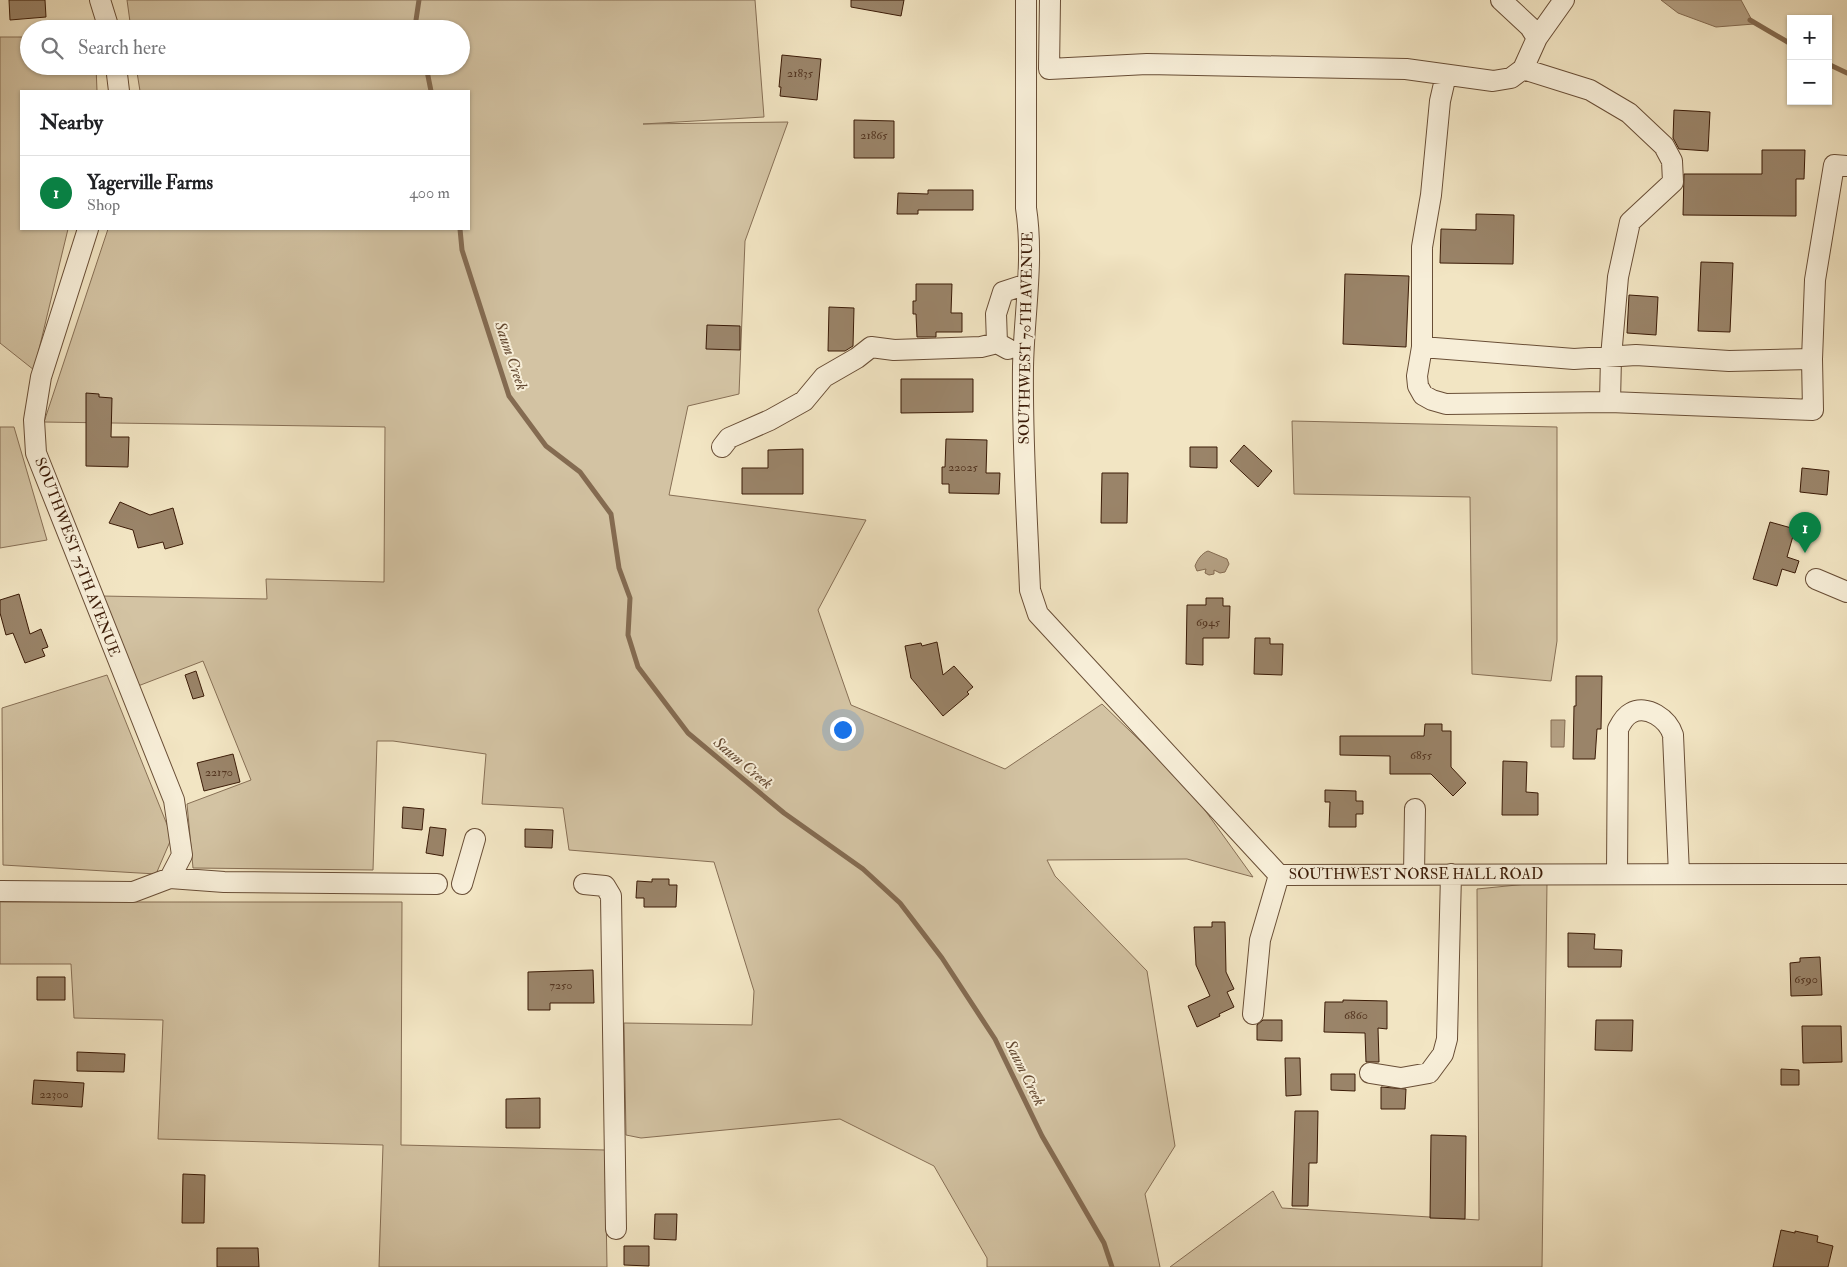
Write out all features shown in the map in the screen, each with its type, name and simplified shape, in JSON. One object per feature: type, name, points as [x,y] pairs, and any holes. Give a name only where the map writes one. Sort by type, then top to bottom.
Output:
[{"type":"street","points":[[100,0],[106,20]]},
{"type":"street","name":"SOUTHWEST 70TH AVENUE","points":[[1026,0],[1026,208],[1030,233],[1024,349],[1023,417],[1030,590],[1038,614]]},
{"type":"street","points":[[1050,0],[1049,69],[1147,64],[1406,69],[1493,80],[1511,78],[1523,69],[1537,38],[1564,0]]},
{"type":"street","points":[[1501,0],[1530,27],[1537,38]]},
{"type":"street","points":[[1523,69],[1590,90],[1621,109],[1664,146],[1672,161],[1673,182],[1630,222],[1618,277],[1611,357],[1610,402]]},
{"type":"street","points":[[117,75],[119,90]]},
{"type":"street","points":[[1446,75],[1440,101],[1432,195],[1422,247],[1422,347],[1417,376],[1418,386],[1423,395],[1446,404],[1610,402],[1813,410],[1812,359],[1815,280],[1834,165],[1847,166]]},
{"type":"street","name":"SOUTHWEST 75TH AVENUE","points":[[88,230],[41,376],[34,420],[36,453],[51,495],[174,800],[182,855],[170,878]]},
{"type":"street","points":[[997,343],[996,314],[1003,292],[1027,284]]},
{"type":"street","points":[[722,447],[729,438],[770,420],[804,401],[824,376],[857,358],[872,347],[904,350],[981,347],[997,343],[1009,349],[1024,349]]},
{"type":"street","points":[[1422,347],[1574,359],[1636,356],[1729,361],[1812,359]]},
{"type":"street","points":[[1816,579],[1847,592]]},
{"type":"street","name":"SOUTHWEST NORSE HALL ROAD","points":[[1038,614],[1279,875],[1847,874]]},
{"type":"street","points":[[1617,874],[1618,729],[1631,712],[1645,710],[1660,717],[1668,725],[1673,735],[1679,874]]},
{"type":"street","points":[[1414,874],[1415,809]]},
{"type":"street","points":[[462,884],[475,839]]},
{"type":"street","points":[[1370,1073],[1401,1078],[1428,1073],[1444,1054],[1447,1039],[1451,874]]},
{"type":"street","points":[[1253,1014],[1260,940],[1279,875]]},
{"type":"street","points":[[0,891],[133,892],[170,878],[224,882],[437,884]]},
{"type":"street","points":[[584,884],[605,886],[611,896],[616,1229]]},
{"type":"shaded area","points":[[127,0],[755,0],[764,117],[643,124],[788,122],[745,241],[739,394],[688,406],[669,495],[866,520],[818,610],[851,705],[1005,769],[1102,704],[1189,788],[1253,877],[1187,859],[1047,860],[1055,876],[1147,971],[1175,1146],[1145,1194],[1160,1267],[987,1267],[987,1258],[934,1166],[840,1119],[641,1138],[626,1135],[624,1023],[752,1025],[754,991],[714,862],[569,850],[563,808],[482,804],[486,754],[393,741],[377,741],[373,870],[193,868],[187,804],[251,780],[203,661],[138,686],[101,596],[267,599],[266,579],[384,582],[385,427],[44,422],[108,230],[470,230],[470,90],[140,90],[137,75],[470,75],[470,20],[130,20]]},
{"type":"shaded area","points":[[1661,0],[1741,0],[1754,24],[1716,27],[1678,13]]},
{"type":"shaded area","points":[[0,37],[20,37],[20,75],[96,75],[97,90],[20,90],[20,230],[68,230],[34,370],[0,343]]},
{"type":"shaded area","points":[[1292,421],[1557,427],[1557,641],[1551,681],[1472,674],[1470,497],[1294,494]]},
{"type":"shaded area","points":[[0,427],[14,427],[47,540],[0,548]]},
{"type":"shaded area","points":[[1208,551],[1227,559],[1229,564],[1225,572],[1220,573],[1214,570],[1214,574],[1209,575],[1205,573],[1206,569],[1197,571],[1195,566],[1197,561]]},
{"type":"shaded area","points":[[107,675],[172,837],[156,874],[3,865],[2,708]]},
{"type":"shaded area","points":[[1551,720],[1565,720],[1564,747],[1551,747]]},
{"type":"shaded area","points":[[1547,882],[1542,1267],[1170,1267],[1273,1191],[1282,1208],[1479,1220],[1477,889]]},
{"type":"shaded area","points":[[0,902],[402,902],[401,1145],[605,1150],[607,1267],[379,1267],[383,1145],[158,1139],[163,1020],[74,1018],[71,964],[0,964]]},
{"type":"building","points":[[9,0],[45,0],[46,17],[10,20]]},
{"type":"building","points":[[851,0],[904,0],[901,16],[851,7]]},
{"type":"building","points":[[782,55],[821,59],[817,100],[780,96]]},
{"type":"building","points":[[1674,110],[1710,112],[1708,151],[1679,149],[1673,138]]},
{"type":"building","points":[[854,120],[894,121],[894,158],[854,158]]},
{"type":"building","points":[[1762,150],[1805,150],[1804,179],[1796,179],[1796,216],[1683,215],[1684,174],[1762,174]]},
{"type":"building","points":[[928,190],[973,190],[973,210],[918,210],[918,214],[897,214],[898,193],[928,194]]},
{"type":"building","points":[[1476,214],[1514,215],[1513,264],[1440,263],[1441,229],[1476,230]]},
{"type":"building","points":[[1701,262],[1733,263],[1730,332],[1698,331]]},
{"type":"building","points":[[1345,274],[1409,276],[1406,347],[1343,344]]},
{"type":"building","points":[[916,284],[952,284],[951,313],[962,313],[962,332],[936,332],[936,337],[917,337],[916,314],[913,314],[913,301],[916,301]]},
{"type":"building","points":[[1629,295],[1658,297],[1656,335],[1627,333]]},
{"type":"building","points":[[829,307],[854,308],[853,346],[845,351],[828,351]]},
{"type":"building","points":[[707,325],[740,326],[740,350],[706,349]]},
{"type":"building","points":[[901,379],[973,379],[973,412],[901,413]]},
{"type":"building","points":[[86,393],[112,398],[111,437],[129,437],[128,467],[86,466]]},
{"type":"building","points":[[946,439],[987,440],[986,473],[1000,473],[999,494],[949,493],[949,484],[942,484],[942,467],[945,467]]},
{"type":"building","points":[[1244,445],[1272,471],[1258,487],[1230,461]]},
{"type":"building","points":[[1190,447],[1217,447],[1217,468],[1190,467]]},
{"type":"building","points":[[803,449],[803,494],[742,494],[742,468],[768,468],[768,450]]},
{"type":"building","points":[[1802,468],[1829,471],[1827,495],[1800,492]]},
{"type":"building","points":[[1102,473],[1128,473],[1127,523],[1101,523]]},
{"type":"building","points":[[120,502],[150,515],[173,508],[183,544],[165,549],[163,542],[138,548],[133,530],[109,523]]},
{"type":"building","points":[[1770,522],[1795,529],[1787,557],[1799,561],[1795,573],[1782,569],[1777,586],[1753,579]]},
{"type":"building","points":[[19,594],[30,634],[41,629],[48,647],[42,649],[45,656],[25,663],[13,633],[6,635],[0,613],[0,600]]},
{"type":"building","points":[[1206,598],[1223,598],[1223,606],[1230,606],[1229,638],[1203,638],[1203,665],[1186,664],[1187,605],[1206,605]]},
{"type":"building","points":[[1255,638],[1270,638],[1270,644],[1283,644],[1282,675],[1254,674]]},
{"type":"building","points":[[937,642],[943,675],[954,666],[973,687],[967,692],[969,694],[943,716],[911,678],[905,646],[921,643],[922,646]]},
{"type":"building","points":[[196,671],[204,696],[193,699],[185,675]]},
{"type":"building","points":[[1576,676],[1602,676],[1601,729],[1597,729],[1595,759],[1573,759]]},
{"type":"building","points":[[1425,724],[1442,724],[1442,731],[1451,731],[1451,767],[1466,783],[1453,796],[1431,774],[1390,774],[1390,756],[1340,755],[1340,736],[1424,736]]},
{"type":"building","points":[[233,754],[240,782],[204,791],[197,763]]},
{"type":"building","points":[[1503,761],[1527,762],[1526,792],[1538,793],[1538,815],[1502,815]]},
{"type":"building","points":[[1325,790],[1356,791],[1356,801],[1363,801],[1363,814],[1356,814],[1356,827],[1329,827],[1330,802],[1325,802]]},
{"type":"building","points":[[403,807],[424,809],[422,830],[402,828]]},
{"type":"building","points":[[430,827],[446,829],[443,856],[426,853]]},
{"type":"building","points":[[525,829],[553,830],[552,848],[525,847]]},
{"type":"building","points":[[652,879],[669,879],[669,885],[677,885],[676,907],[644,907],[644,898],[636,898],[637,881],[652,882]]},
{"type":"building","points":[[1212,922],[1225,922],[1226,972],[1234,989],[1227,992],[1234,1007],[1197,1027],[1188,1006],[1210,996],[1196,965],[1194,927],[1212,927]]},
{"type":"building","points":[[1568,933],[1595,934],[1594,949],[1622,950],[1621,967],[1568,967]]},
{"type":"building","points":[[1820,957],[1822,995],[1791,996],[1790,963],[1800,962],[1800,958]]},
{"type":"building","points":[[593,970],[594,1003],[550,1003],[550,1010],[528,1010],[528,972]]},
{"type":"building","points":[[37,977],[65,977],[65,1000],[37,1000]]},
{"type":"building","points":[[1343,1000],[1387,1001],[1387,1029],[1378,1028],[1379,1062],[1366,1062],[1365,1033],[1324,1032],[1325,1002],[1343,1002]]},
{"type":"building","points":[[1263,1020],[1282,1020],[1282,1041],[1257,1040],[1257,1025]]},
{"type":"building","points":[[1596,1020],[1633,1020],[1632,1051],[1595,1050]]},
{"type":"building","points":[[1802,1026],[1841,1026],[1842,1062],[1803,1063]]},
{"type":"building","points":[[77,1052],[125,1054],[124,1072],[77,1071]]},
{"type":"building","points":[[1285,1058],[1300,1058],[1301,1095],[1286,1096]]},
{"type":"building","points":[[1781,1069],[1799,1070],[1799,1085],[1781,1085]]},
{"type":"building","points":[[1331,1074],[1355,1074],[1355,1091],[1331,1090]]},
{"type":"building","points":[[34,1080],[84,1083],[82,1107],[32,1104]]},
{"type":"building","points":[[1381,1087],[1406,1089],[1405,1109],[1381,1109]]},
{"type":"building","points":[[540,1098],[540,1128],[506,1128],[506,1099]]},
{"type":"building","points":[[1295,1111],[1318,1111],[1317,1163],[1309,1163],[1308,1206],[1292,1206]]},
{"type":"building","points":[[1431,1135],[1466,1136],[1465,1219],[1430,1218]]},
{"type":"building","points":[[183,1174],[205,1175],[204,1223],[182,1223]]},
{"type":"building","points":[[655,1214],[677,1214],[676,1240],[654,1239]]},
{"type":"building","points":[[1781,1230],[1818,1236],[1817,1242],[1833,1246],[1828,1267],[1773,1267]]},
{"type":"building","points":[[624,1246],[649,1246],[649,1266],[624,1265]]},
{"type":"building","points":[[217,1248],[258,1248],[259,1267],[217,1267]]},
{"type":"waterway","name":"Saum Creek","points":[[416,20],[419,0]]},
{"type":"waterway","points":[[1750,20],[1787,42]]},
{"type":"waterway","points":[[1832,66],[1847,73]]},
{"type":"waterway","name":"Saum Creek","points":[[428,75],[431,90]]},
{"type":"waterway","name":"Saum Creek","points":[[460,230],[462,250],[509,396],[546,446],[580,472],[611,514],[619,568],[630,598],[628,635],[638,667],[688,733],[784,813],[863,869],[900,903],[942,958],[995,1039],[1042,1136],[1104,1243],[1112,1267]]},
{"type":"place","name":"Yagerville Farms","points":[[1805,553]]}]
